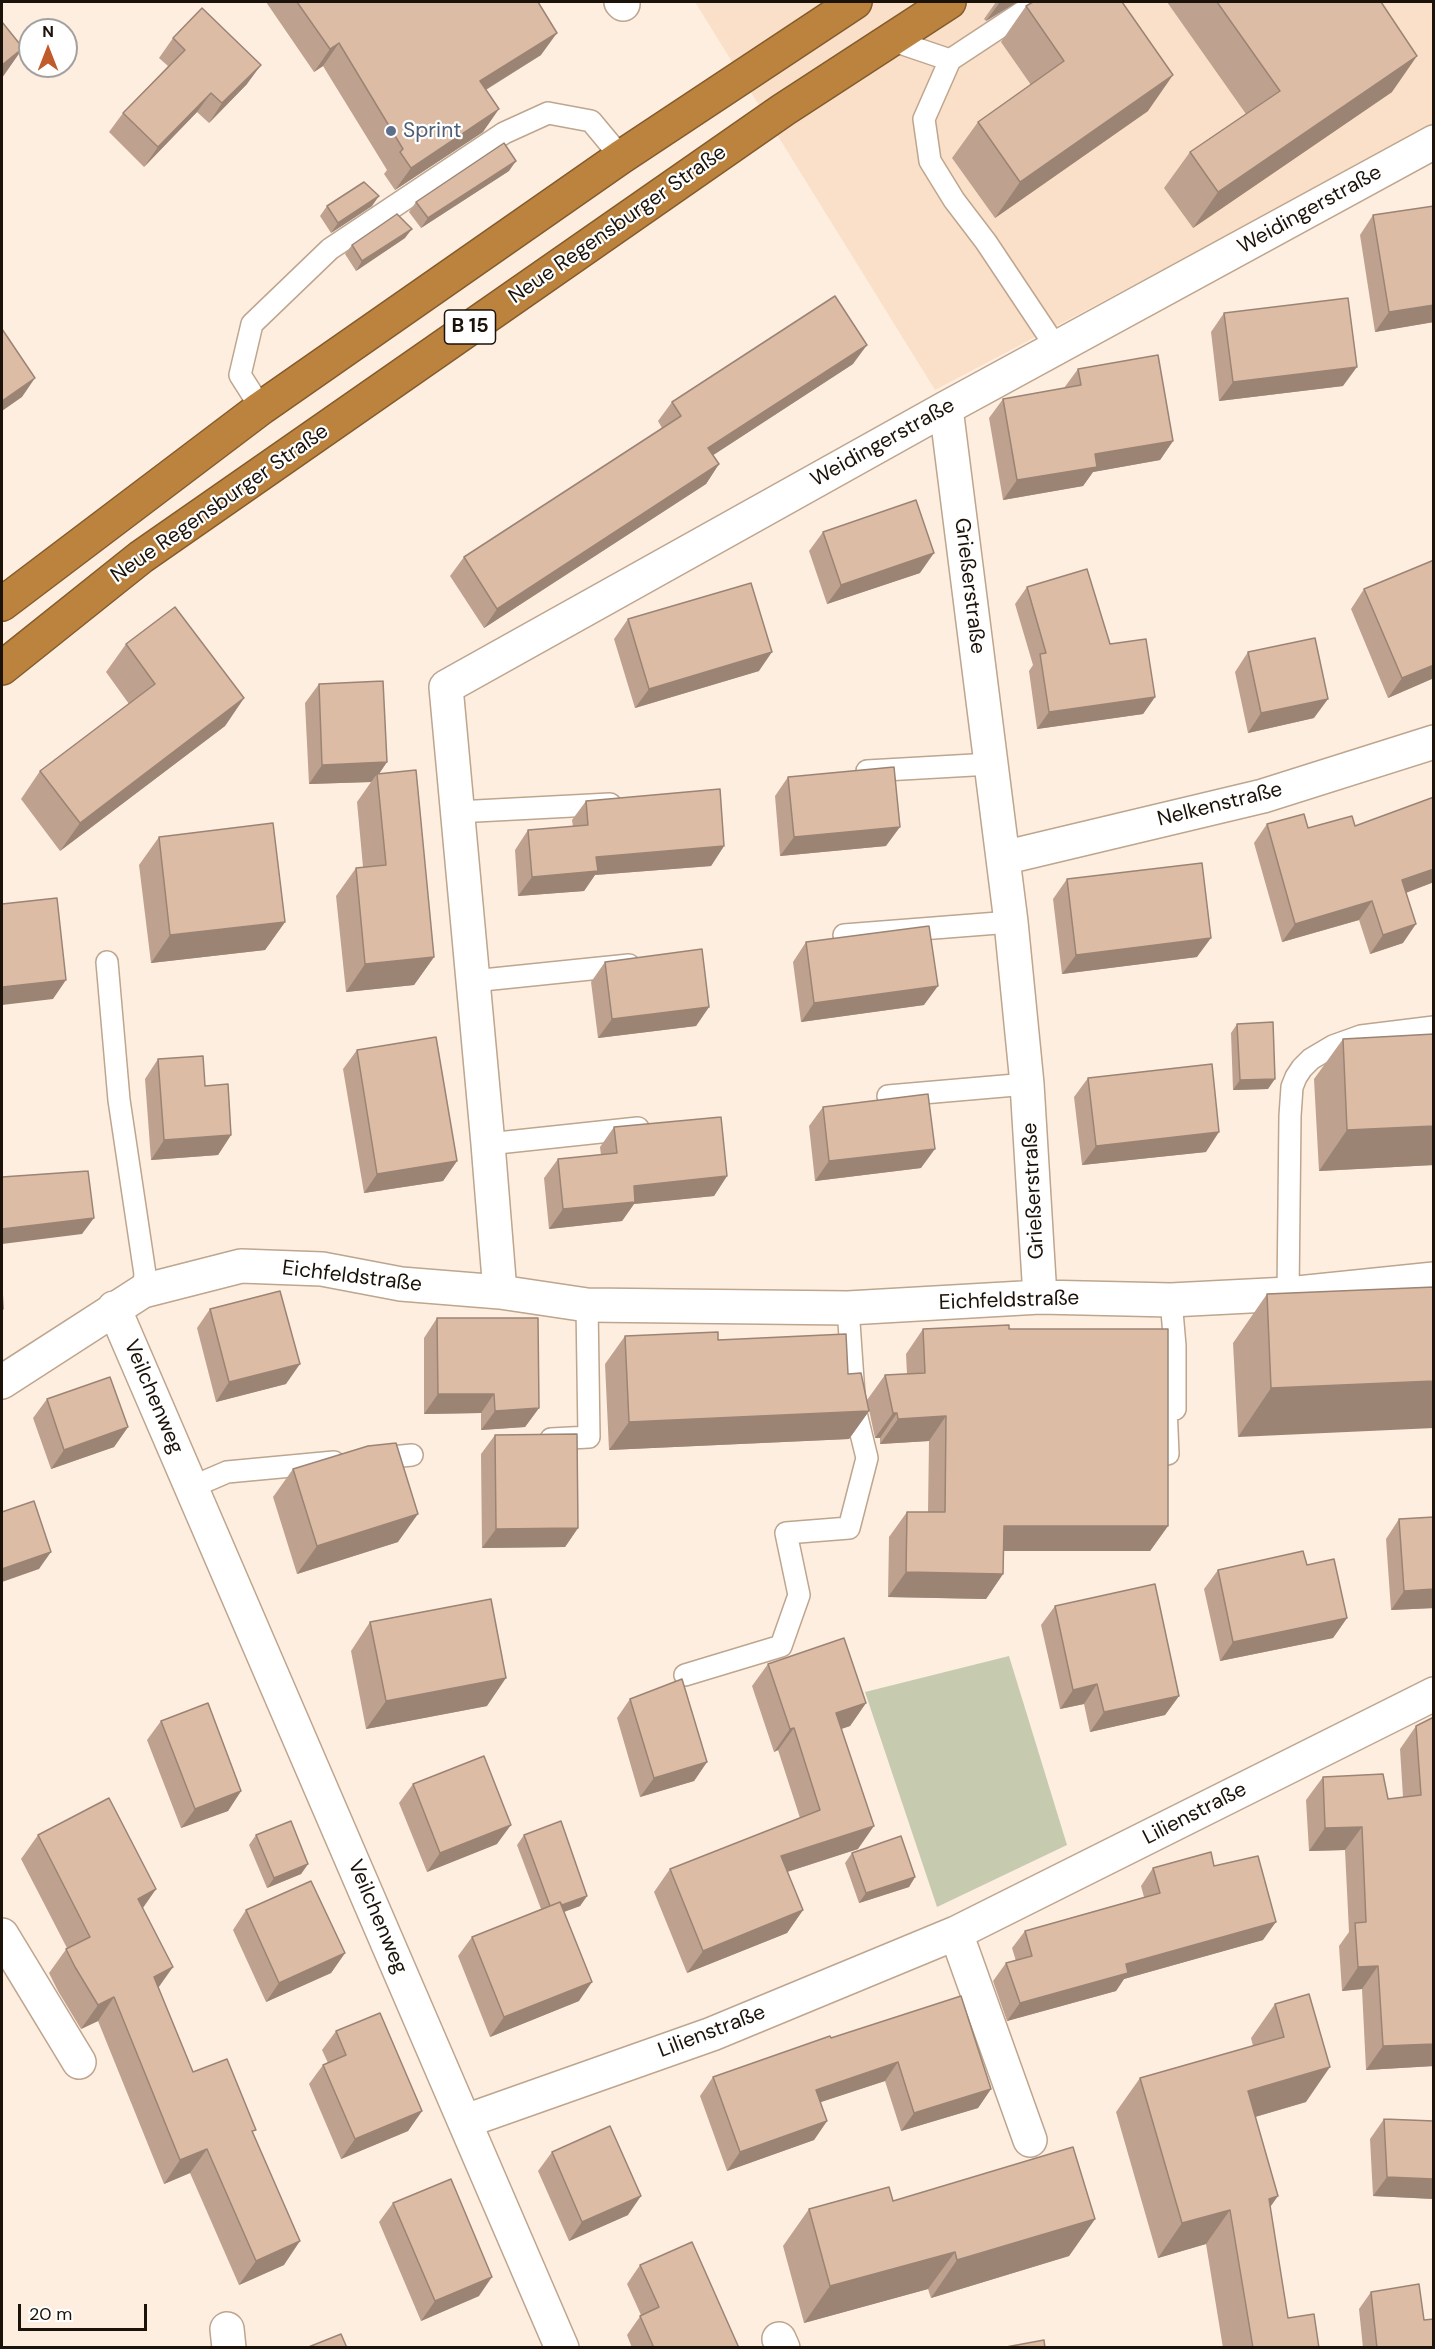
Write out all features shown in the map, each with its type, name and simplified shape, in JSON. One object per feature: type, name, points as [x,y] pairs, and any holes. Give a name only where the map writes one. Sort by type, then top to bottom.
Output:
[{"type":"highway","name":"B 15","points":[[2,604],[261,408],[621,157],[855,2]]},
{"type":"highway","name":"Neue Regensburger Straße","points":[[2,668],[141,557],[773,117],[949,2]]},
{"type":"street","name":"Weidingerstraße","points":[[500,1292],[446,687],[1056,347],[1434,142]]},
{"type":"street","name":"Grießerstraße","points":[[946,408],[1011,922],[1027,1084],[1040,1298]]},
{"type":"street","name":"Nelkenstraße","points":[[1003,858],[1263,796],[1434,742]]},
{"type":"street","name":"Eichfeldstraße","points":[[2,1382],[143,1291],[241,1266],[322,1269],[401,1284],[500,1292],[587,1305],[848,1308],[1040,1298],[1171,1300],[1288,1294],[1434,1279]]},
{"type":"street","name":"Veilchenweg","points":[[114,1308],[562,2348]]},
{"type":"street","name":"Lilienstraße","points":[[466,2121],[712,2034],[956,1933],[1434,1694]]},
{"type":"street","points":[[956,1933],[1030,2140]]},
{"type":"street","points":[[2,1935],[79,2062]]},
{"type":"lane","points":[[1038,2],[950,60],[924,119],[930,161],[954,200],[986,242],[1056,347]]},
{"type":"lane","points":[[891,40],[950,60]]},
{"type":"lane","points":[[261,408],[240,375],[252,324],[330,249],[504,133],[548,113],[591,121],[621,157]]},
{"type":"lane","points":[[852,772],[992,764]]},
{"type":"lane","points":[[458,812],[633,802]]},
{"type":"lane","points":[[844,935],[1011,922]]},
{"type":"lane","points":[[107,962],[119,1100],[135,1221],[145,1274],[143,1291]]},
{"type":"lane","points":[[473,981],[630,964]]},
{"type":"lane","points":[[1288,1294],[1290,1116],[1296,1077],[1311,1059],[1332,1046],[1361,1036],[1434,1028]]},
{"type":"lane","points":[[888,1096],[1027,1084]]},
{"type":"lane","points":[[488,1144],[650,1127]]},
{"type":"lane","points":[[1168,1454],[1166,1406],[1175,1409],[1175,1346],[1171,1300]]},
{"type":"lane","points":[[531,1440],[589,1437],[587,1305]]},
{"type":"lane","points":[[685,1675],[781,1646],[800,1595],[786,1533],[849,1528],[867,1458],[855,1409],[848,1308]]},
{"type":"lane","points":[[192,1487],[227,1472],[412,1455]]},
{"type":"shaded area","points":[[695,2],[1433,2],[1433,127],[935,390]]},
{"type":"green space","points":[[1009,1656],[1067,1845],[937,1907],[865,1692]]},
{"type":"building","points":[[297,2],[538,2],[557,33],[480,81],[499,109],[411,168],[400,152],[403,149],[339,43],[330,49]]},
{"type":"building","points":[[1033,2],[1122,2],[1173,75],[1020,182],[978,122],[1064,61],[1026,6]]},
{"type":"building","points":[[1217,2],[1381,2],[1417,56],[1218,192],[1190,152],[1280,91]]},
{"type":"building","points":[[202,8],[261,65],[222,103],[211,93],[158,147],[123,113],[185,50],[173,38]]},
{"type":"building","points":[[2,22],[18,42],[18,52],[2,65]]},
{"type":"building","points":[[504,143],[516,161],[428,218],[416,202]]},
{"type":"building","points":[[364,182],[379,196],[338,223],[327,206]]},
{"type":"building","points":[[1434,206],[1434,305],[1389,312],[1373,215]]},
{"type":"building","points":[[397,214],[412,229],[362,261],[352,245]]},
{"type":"building","points":[[835,296],[867,345],[708,448],[719,464],[497,609],[464,557],[681,416],[672,402]]},
{"type":"building","points":[[1348,298],[1357,367],[1233,382],[1224,313]]},
{"type":"building","points":[[2,329],[35,378],[2,401]]},
{"type":"building","points":[[1158,355],[1173,441],[1095,454],[1097,467],[1017,480],[1003,399],[1081,385],[1078,369]]},
{"type":"building","points":[[916,500],[934,553],[841,585],[823,532]]},
{"type":"building","points":[[1434,560],[1434,665],[1402,678],[1364,589]]},
{"type":"building","points":[[1087,569],[1110,644],[1146,639],[1155,697],[1049,712],[1040,654],[1046,653],[1027,587]]},
{"type":"building","points":[[751,583],[772,652],[649,689],[628,619]]},
{"type":"building","points":[[175,607],[244,698],[80,823],[40,771],[155,684],[126,644]]},
{"type":"building","points":[[1315,638],[1328,699],[1261,713],[1248,652]]},
{"type":"building","points":[[383,681],[387,762],[322,765],[319,684]]},
{"type":"building","points":[[894,767],[900,827],[794,837],[788,777]]},
{"type":"building","points":[[416,770],[434,957],[365,964],[356,868],[386,865],[377,774]]},
{"type":"building","points":[[720,789],[724,846],[596,857],[598,871],[532,877],[528,830],[588,825],[586,801]]},
{"type":"building","points":[[1434,797],[1434,869],[1402,880],[1416,924],[1383,935],[1372,901],[1295,924],[1267,824],[1304,814],[1308,828],[1352,816],[1355,826]]},
{"type":"building","points":[[273,823],[285,922],[170,935],[159,837]]},
{"type":"building","points":[[1202,863],[1211,938],[1076,955],[1067,879]]},
{"type":"building","points":[[57,898],[66,980],[2,987],[2,904]]},
{"type":"building","points":[[929,926],[938,986],[814,1003],[806,942]]},
{"type":"building","points":[[702,949],[709,1007],[612,1019],[605,962]]},
{"type":"building","points":[[1273,1022],[1275,1079],[1240,1080],[1237,1024]]},
{"type":"building","points":[[1434,1034],[1434,1126],[1347,1130],[1343,1039]]},
{"type":"building","points":[[436,1037],[457,1161],[377,1174],[357,1050]]},
{"type":"building","points":[[203,1056],[205,1086],[228,1084],[231,1135],[164,1140],[158,1059]]},
{"type":"building","points":[[1212,1064],[1219,1132],[1096,1146],[1088,1078]]},
{"type":"building","points":[[928,1094],[935,1149],[829,1161],[823,1107]]},
{"type":"building","points":[[721,1117],[727,1176],[634,1186],[635,1202],[563,1209],[558,1159],[617,1153],[614,1127]]},
{"type":"building","points":[[88,1171],[94,1218],[2,1229],[2,1177]]},
{"type":"building","points":[[1434,1287],[1434,1381],[1271,1388],[1267,1294]]},
{"type":"building","points":[[280,1291],[300,1364],[229,1382],[210,1309]]},
{"type":"building","points":[[437,1318],[538,1318],[539,1408],[495,1411],[494,1394],[438,1394]]},
{"type":"building","points":[[1009,1325],[1009,1329],[1168,1329],[1168,1526],[1004,1526],[1003,1574],[906,1572],[907,1512],[945,1512],[946,1416],[898,1419],[897,1413],[893,1413],[885,1375],[925,1373],[923,1329]]},
{"type":"building","points":[[718,1332],[718,1340],[846,1334],[848,1374],[861,1373],[869,1411],[629,1422],[625,1336]]},
{"type":"building","points":[[110,1377],[128,1427],[64,1450],[47,1399]]},
{"type":"building","points":[[577,1434],[578,1528],[496,1529],[495,1435]]},
{"type":"building","points":[[396,1443],[418,1514],[317,1546],[293,1469],[368,1446]]},
{"type":"building","points":[[34,1501],[51,1552],[2,1569],[2,1512]]},
{"type":"building","points":[[1434,1517],[1434,1589],[1404,1591],[1399,1519]]},
{"type":"building","points":[[1303,1551],[1307,1565],[1334,1559],[1347,1618],[1233,1642],[1218,1570]]},
{"type":"building","points":[[1155,1584],[1179,1696],[1104,1712],[1097,1684],[1073,1690],[1055,1606]]},
{"type":"building","points":[[491,1599],[506,1678],[386,1701],[370,1622]]},
{"type":"building","points":[[844,1638],[866,1703],[836,1713],[874,1826],[781,1856],[803,1910],[703,1951],[670,1869],[820,1810],[794,1728],[790,1729],[768,1664]]},
{"type":"building","points":[[682,1679],[707,1762],[654,1778],[630,1699]]},
{"type":"building","points":[[208,1703],[241,1791],[195,1809],[161,1721]]},
{"type":"building","points":[[1434,1717],[1434,2044],[1383,2046],[1378,1966],[1358,1967],[1355,1923],[1366,1922],[1362,1827],[1325,1828],[1323,1777],[1383,1774],[1388,1799],[1421,1795],[1416,1726]]},
{"type":"building","points":[[484,1756],[511,1825],[440,1853],[413,1784]]},
{"type":"building","points":[[109,1798],[156,1889],[138,1899],[173,1967],[154,1977],[193,2072],[227,2059],[256,2130],[252,2131],[300,2241],[256,2261],[207,2149],[180,2160],[114,1997],[98,2005],[66,1949],[90,1937],[38,1835]]},
{"type":"building","points":[[291,1821],[308,1864],[274,1878],[256,1835]]},
{"type":"building","points":[[561,1821],[587,1896],[562,1905],[560,1902],[550,1906],[524,1835]]},
{"type":"building","points":[[901,1836],[915,1877],[866,1893],[852,1853]]},
{"type":"building","points":[[1211,1852],[1214,1866],[1258,1856],[1276,1922],[1126,1964],[1128,1973],[1020,2003],[1006,1963],[1032,1956],[1025,1931],[1160,1893],[1153,1868]]},
{"type":"building","points":[[311,1881],[345,1953],[279,1983],[246,1910]]},
{"type":"building","points":[[560,1902],[592,1982],[504,2017],[472,1937]]},
{"type":"building","points":[[1309,1994],[1330,2067],[1248,2091],[1278,2196],[1269,2199],[1288,2318],[1314,2314],[1319,2348],[1253,2348],[1230,2210],[1182,2223],[1140,2078],[1284,2037],[1275,2004]]},
{"type":"building","points":[[961,1996],[991,2089],[914,2113],[898,2062],[816,2090],[827,2121],[740,2152],[713,2077],[830,2036],[831,2038]]},
{"type":"building","points":[[380,2013],[422,2111],[355,2139],[323,2065],[346,2055],[336,2031]]},
{"type":"building","points":[[1384,2119],[1434,2121],[1434,2179],[1387,2177]]},
{"type":"building","points":[[610,2126],[641,2196],[582,2222],[552,2152]]},
{"type":"building","points":[[1073,2147],[1095,2219],[957,2260],[955,2252],[830,2286],[809,2209],[889,2187],[893,2201]]},
{"type":"building","points":[[451,2179],[492,2277],[435,2301],[393,2203]]},
{"type":"building","points":[[692,2242],[739,2348],[654,2348],[640,2316],[659,2307],[640,2265]]},
{"type":"building","points":[[1419,2284],[1424,2320],[1434,2319],[1434,2348],[1377,2348],[1371,2292]]},
{"type":"building","points":[[341,2334],[347,2348],[306,2348]]},
{"type":"building","points":[[1044,2340],[1045,2348],[1006,2347]]},
{"type":"place","name":"Sprint","points":[[391,131]]}]
